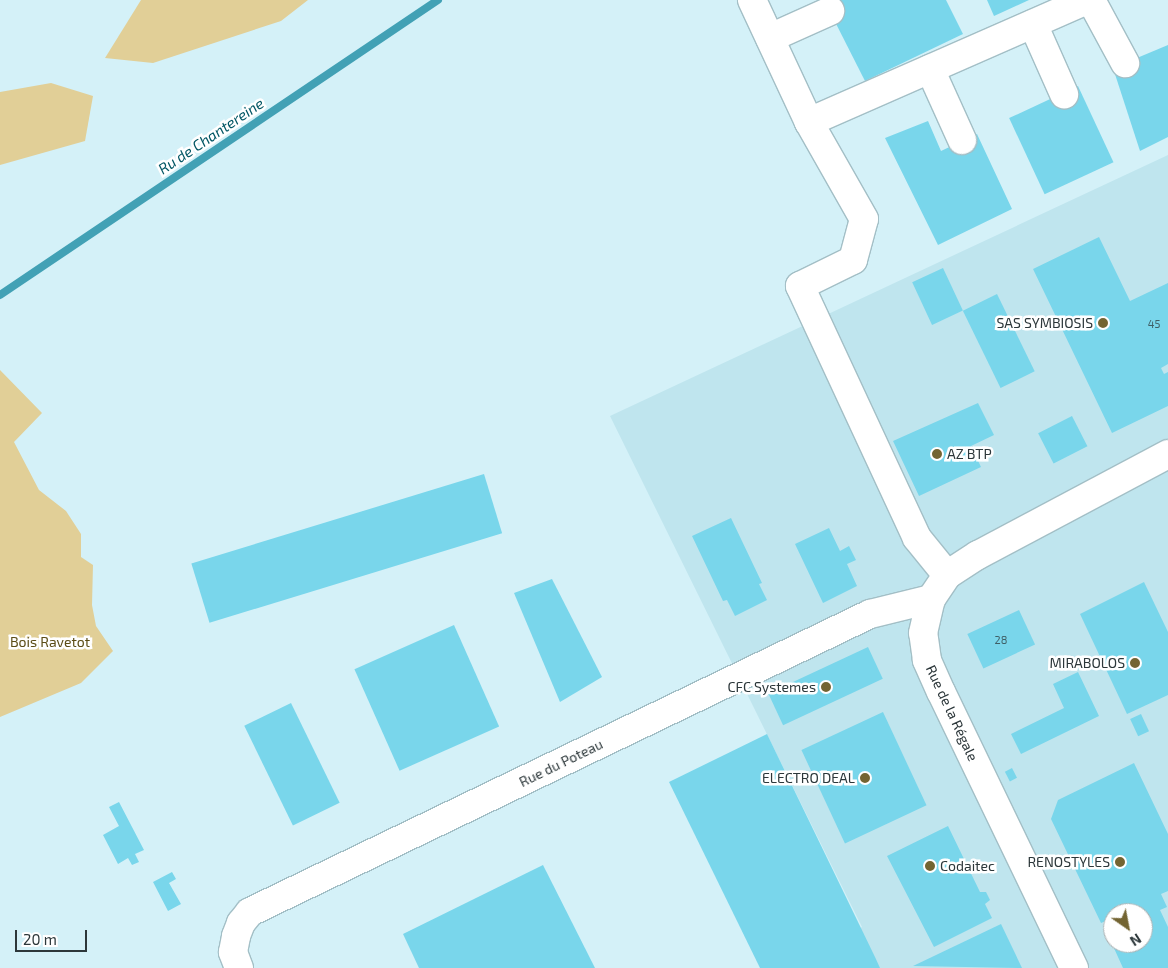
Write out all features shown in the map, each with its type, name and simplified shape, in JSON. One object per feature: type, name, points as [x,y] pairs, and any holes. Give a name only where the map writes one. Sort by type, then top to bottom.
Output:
[{"type":"street","points":[[752,0],[809,122],[864,219],[853,260],[800,286],[917,538],[947,575]]},
{"type":"street","points":[[809,122],[1087,0]]},
{"type":"street","points":[[1091,0],[1125,63]]},
{"type":"street","points":[[770,38],[830,11]]},
{"type":"street","points":[[1033,24],[1064,94]]},
{"type":"street","points":[[930,69],[962,140]]},
{"type":"street","name":"Rue de la Régale","points":[[1074,968],[927,660],[923,633],[931,599],[947,575],[978,555],[1168,454]]},
{"type":"street","name":"Rue du Poteau","points":[[239,968],[233,952],[241,923],[250,912],[870,614],[931,599]]},
{"type":"shaded area","points":[[1168,155],[1168,968],[796,968],[862,927],[610,416]]},
{"type":"green space","points":[[141,0],[308,0],[281,21],[153,63],[105,58]]},
{"type":"green space","points":[[51,83],[93,96],[85,141],[0,165],[0,92]]},
{"type":"green space","name":"Bois Ravetot","points":[[0,370],[42,413],[14,442],[39,490],[66,511],[81,534],[81,557],[93,565],[92,605],[96,626],[113,651],[81,683],[0,717]]},
{"type":"building","points":[[831,0],[946,0],[963,34],[865,81],[825,2]]},
{"type":"building","points":[[987,0],[1029,0],[994,16]]},
{"type":"building","points":[[1168,45],[1168,137],[1140,151],[1113,68]]},
{"type":"building","points":[[1078,86],[1113,162],[1045,194],[1009,118]]},
{"type":"building","points":[[928,121],[941,151],[977,134],[1012,209],[938,245],[885,138]]},
{"type":"building","name":"SAS SYMBIOSIS","points":[[1099,237],[1130,301],[1168,283],[1168,364],[1161,368],[1164,374],[1168,372],[1168,406],[1112,433],[1033,269]]},
{"type":"building","points":[[943,268],[963,311],[932,325],[912,282]]},
{"type":"building","points":[[997,294],[1035,371],[1001,388],[963,311]]},
{"type":"building","name":"AZ BTP","points":[[978,403],[994,435],[971,446],[981,467],[919,496],[893,441]]},
{"type":"building","points":[[1072,416],[1087,446],[1054,464],[1038,433]]},
{"type":"building","points":[[484,474],[502,533],[209,623],[191,563]]},
{"type":"building","points":[[731,518],[762,583],[759,584],[767,600],[735,616],[727,600],[723,601],[692,536]]},
{"type":"building","points":[[829,528],[840,551],[849,546],[856,560],[847,564],[857,586],[823,603],[795,544]]},
{"type":"building","points":[[552,579],[602,677],[560,702],[514,593]]},
{"type":"building","name":"MIRABOLOS","points":[[1144,582],[1168,632],[1168,695],[1127,714],[1080,614]]},
{"type":"building","points":[[1019,610],[1035,644],[983,669],[967,634]]},
{"type":"building","points":[[454,625],[499,726],[400,771],[354,669]]},
{"type":"building","name":"CFC Systemes","points":[[868,647],[883,679],[783,725],[768,693]]},
{"type":"building","points":[[1078,672],[1099,716],[1021,754],[1011,734],[1064,708],[1053,684]]},
{"type":"building","points":[[291,703],[340,803],[293,826],[244,726]]},
{"type":"building","name":"ELECTRO DEAL","points":[[883,712],[927,805],[845,843],[801,750]]},
{"type":"building","points":[[1141,714],[1149,731],[1138,736],[1130,719]]},
{"type":"building","points":[[767,734],[880,968],[760,968],[669,782]]},
{"type":"building","name":"RENOSTYLES","points":[[1134,763],[1168,834],[1168,891],[1161,894],[1167,907],[1160,910],[1168,927],[1168,968],[1123,968],[1116,953],[1153,953],[1153,903],[1103,903],[1103,922],[1101,923],[1051,819],[1058,800]]},
{"type":"building","points":[[1012,768],[1017,778],[1010,781],[1005,772]]},
{"type":"building","points":[[119,802],[144,850],[135,854],[139,862],[132,865],[128,858],[118,864],[103,835],[119,826],[109,807]]},
{"type":"building","points":[[948,826],[980,892],[986,892],[990,900],[985,904],[992,918],[934,947],[887,856]]},
{"type":"building","points":[[543,865],[595,968],[419,968],[403,934]]},
{"type":"building","points":[[172,872],[176,879],[169,883],[181,904],[168,911],[153,882]]},
{"type":"building","points":[[1001,924],[1022,968],[913,966]]},
{"type":"waterway","name":"Ru de Chantereine","points":[[0,295],[438,0]]},
{"type":"place","name":"SAS SYMBIOSIS","points":[[1103,323]]},
{"type":"place","name":"AZ BTP","points":[[937,454]]},
{"type":"place","name":"MIRABOLOS","points":[[1135,663]]},
{"type":"place","name":"CFC Systemes","points":[[826,687]]},
{"type":"place","name":"ELECTRO DEAL","points":[[865,778]]},
{"type":"place","name":"RENOSTYLES","points":[[1120,862]]},
{"type":"place","name":"Codaitec","points":[[930,866]]}]
